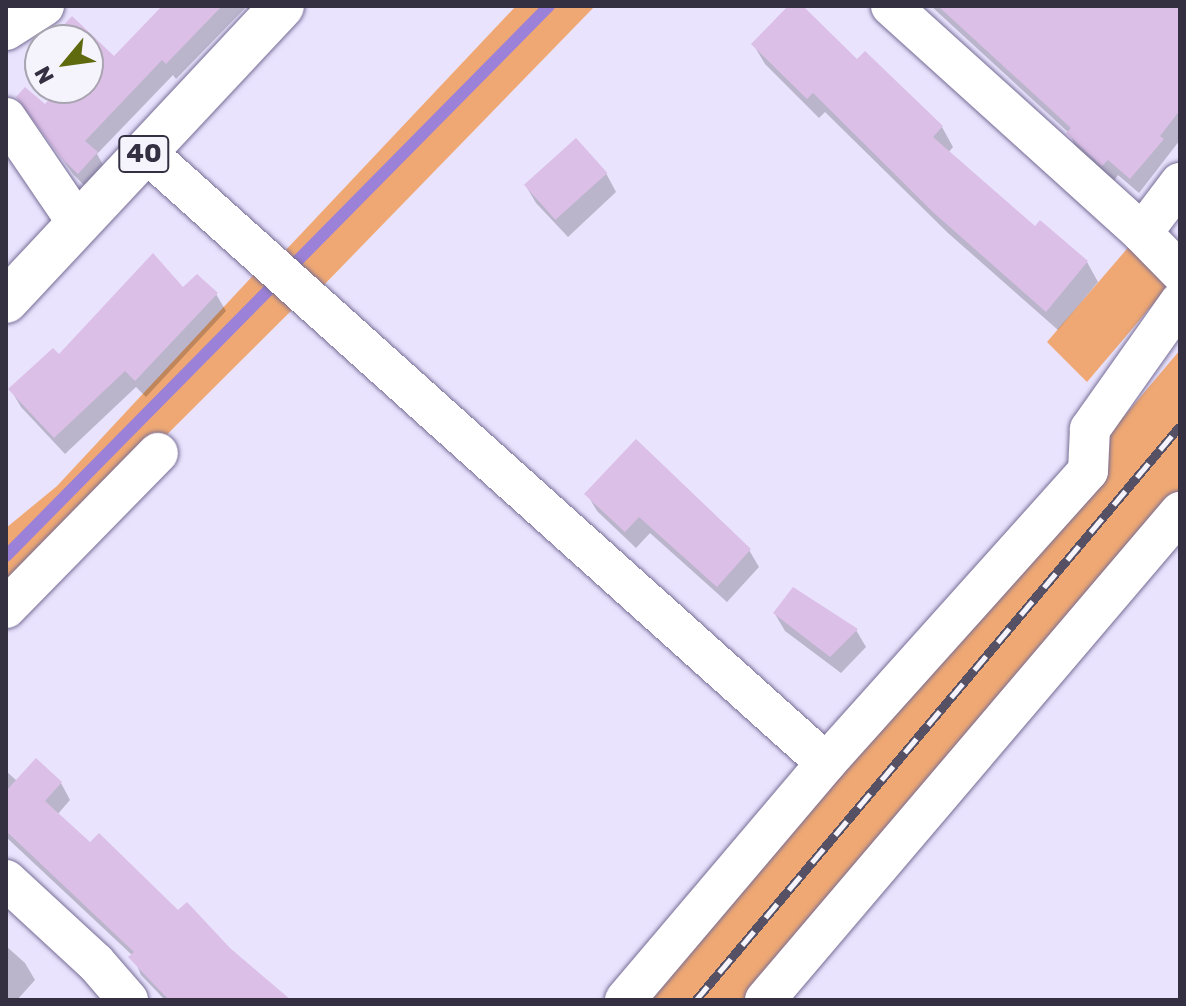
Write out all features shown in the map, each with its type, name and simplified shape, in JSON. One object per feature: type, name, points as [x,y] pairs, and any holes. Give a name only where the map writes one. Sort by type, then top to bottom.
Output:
[{"type":"main road","name":"40","points":[[6,301],[282,6]]},
{"type":"street","points":[[6,30],[44,6]]},
{"type":"street","points":[[891,6],[1142,233],[1180,272]]},
{"type":"street","points":[[6,118],[78,224]]},
{"type":"street","points":[[146,152],[826,763]]},
{"type":"street","points":[[1142,233],[1180,183]]},
{"type":"street","points":[[625,1000],[826,763],[1088,471],[1090,429],[1180,302]]},
{"type":"street","points":[[6,608],[158,453]]},
{"type":"street","points":[[765,1000],[1180,512]]},
{"type":"street","points":[[6,880],[96,963],[128,1000]]},
{"type":"shaded area","points":[[516,6],[595,6],[321,288],[283,253]]},
{"type":"shaded area","points":[[1132,243],[1160,266],[1166,289],[1087,382],[1047,342]]},
{"type":"shaded area","points":[[260,268],[297,305],[6,595],[6,528],[57,486]]},
{"type":"shaded area","points":[[1180,350],[1180,492],[753,1000],[632,1000]]},
{"type":"building","points":[[162,6],[222,6],[166,64],[162,60],[85,141],[98,152],[78,174],[61,158],[16,97],[24,88],[24,104],[104,104],[104,46],[114,56]]},
{"type":"building","points":[[788,6],[803,6],[857,59],[865,51],[943,126],[933,137],[1035,226],[1040,220],[1088,261],[1046,312],[934,213],[813,93],[807,99],[751,44]]},
{"type":"building","points":[[938,6],[1180,6],[1180,110],[1160,136],[1164,139],[1130,179],[1108,160],[1102,166],[1066,133],[1071,128]]},
{"type":"building","points":[[72,16],[80,24],[65,24]]},
{"type":"building","points":[[576,138],[607,173],[555,220],[524,185]]},
{"type":"building","points":[[153,253],[183,287],[197,274],[218,293],[135,381],[125,371],[54,438],[8,389],[53,348],[59,354]]},
{"type":"building","points":[[636,439],[751,549],[717,587],[639,517],[625,532],[584,494]]},
{"type":"building","points":[[793,587],[858,629],[830,657],[773,613]]},
{"type":"building","points":[[36,758],[62,782],[45,801],[90,842],[99,833],[178,910],[187,902],[230,948],[291,1000],[169,1000],[128,957],[134,952],[6,831],[6,791]]},
{"type":"waterway","points":[[6,556],[549,6]]},
{"type":"railway","points":[[696,1000],[1180,426]]}]
